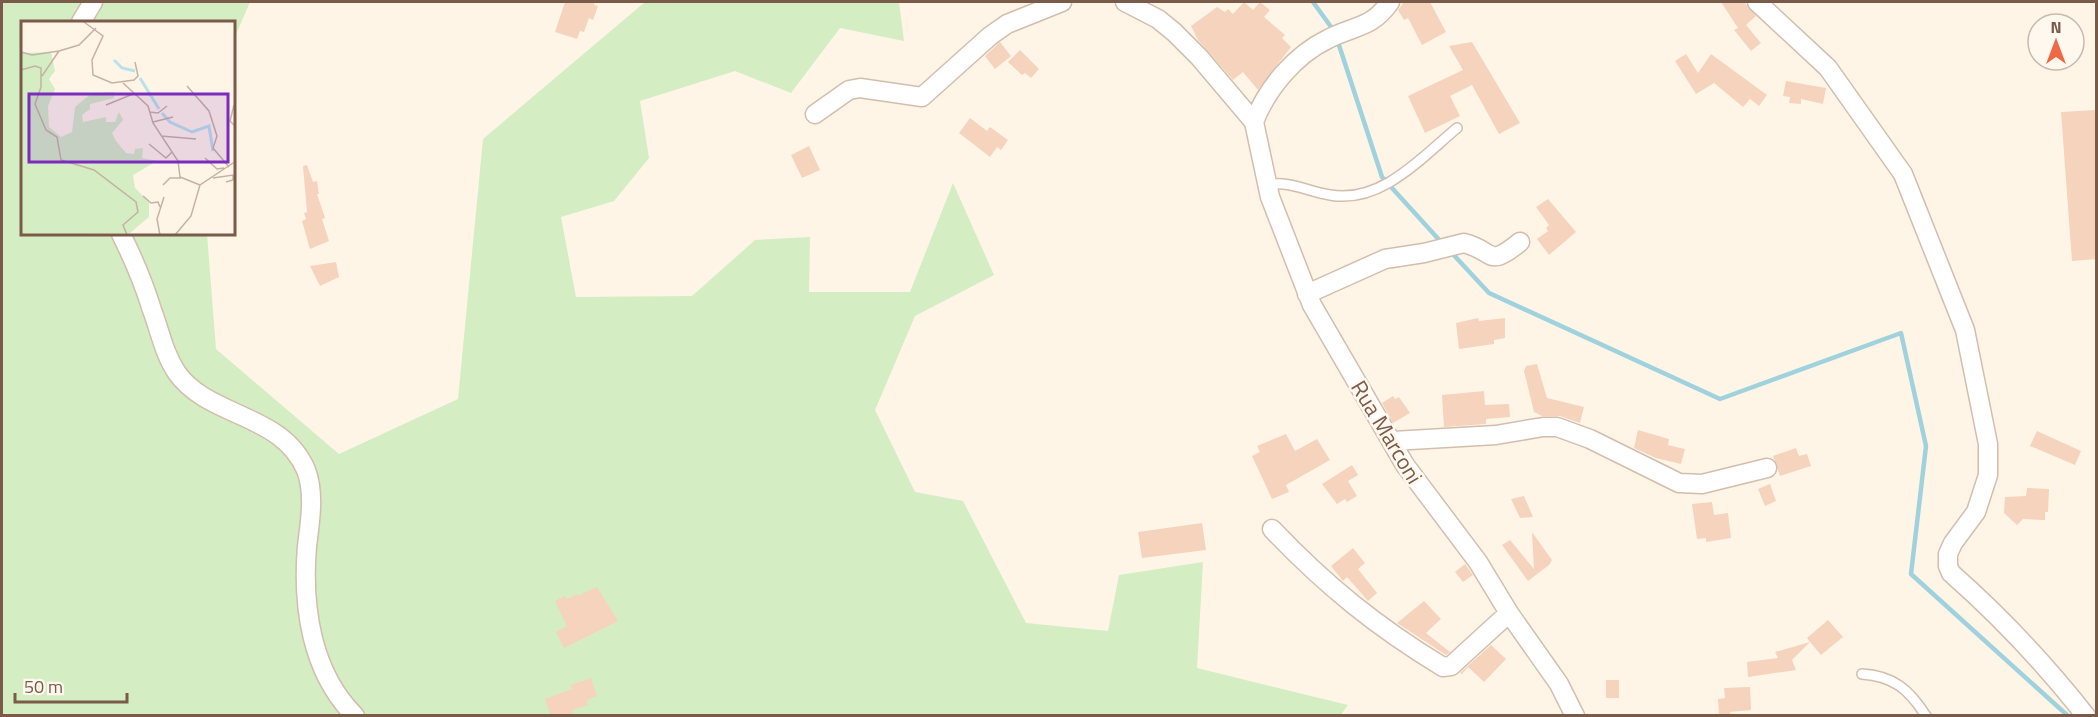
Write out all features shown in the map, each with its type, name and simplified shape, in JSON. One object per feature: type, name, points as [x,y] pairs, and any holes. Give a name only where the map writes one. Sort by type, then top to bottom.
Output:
[{"type":"street","points":[[82,21],[93,2]]},
{"type":"street","points":[[815,114],[849,90],[860,88],[922,97],[990,36],[1007,24],[1062,2]]},
{"type":"street","name":"Rua Marconi","points":[[1125,2],[1158,20],[1174,33],[1199,57],[1254,122],[1267,185],[1277,219],[1307,294],[1342,359],[1406,465],[1469,548],[1509,613],[1559,684],[1575,716]]},
{"type":"street","points":[[1254,122],[1266,96],[1295,63],[1328,39],[1369,24],[1390,2]]},
{"type":"street","points":[[1757,2],[1828,68],[1903,174],[1965,330],[1988,444],[1988,475],[1976,512],[1953,543],[1948,554],[1948,566],[1951,573],[1992,609],[2037,657],[2086,716]]},
{"type":"street","points":[[122,236],[145,289],[165,349],[178,374],[195,391],[273,431],[299,455],[307,473],[311,502],[305,574],[308,614],[321,669],[337,698],[355,716]]},
{"type":"street","points":[[1307,294],[1385,259],[1424,254],[1464,243],[1488,256],[1500,256],[1520,242]]},
{"type":"street","points":[[1393,441],[1496,435],[1557,427],[1590,439],[1679,483],[1702,483],[1767,468]]},
{"type":"street","points":[[1272,529],[1301,560],[1346,600],[1390,635],[1443,667],[1451,666],[1509,613]]},
{"type":"lane","points":[[1267,185],[1291,184],[1334,196],[1367,193],[1398,178],[1457,128]]},
{"type":"lane","points":[[1862,674],[1884,677],[1902,685],[1926,716]]},
{"type":"green space","points":[[2,2],[250,2],[236,34],[236,21],[21,21],[21,236],[207,236],[216,349],[339,454],[458,399],[483,139],[645,2],[899,2],[904,41],[840,28],[791,93],[735,71],[640,101],[649,158],[614,201],[561,217],[576,297],[692,296],[755,240],[810,237],[809,292],[910,292],[953,183],[994,275],[915,316],[875,410],[915,492],[963,501],[1026,623],[1108,631],[1119,575],[1203,562],[1197,668],[1348,705],[1340,716],[2,715]]},
{"type":"building","points":[[565,2],[595,2],[594,5],[598,6],[593,20],[589,18],[584,32],[580,31],[577,39],[555,32]]},
{"type":"building","points":[[1244,2],[1253,10],[1260,2],[1270,10],[1264,17],[1285,35],[1282,38],[1291,47],[1258,90],[1243,72],[1233,80],[1198,40],[1191,26],[1217,7],[1225,12],[1228,9],[1233,14]]},
{"type":"building","points":[[1404,2],[1430,2],[1446,32],[1422,45],[1408,18],[1404,20],[1398,10]]},
{"type":"building","points":[[1721,2],[1744,2],[1756,16],[1746,25],[1761,43],[1751,51],[1734,30],[1738,28]]},
{"type":"building","points":[[1000,42],[1011,56],[995,69],[985,56]]},
{"type":"building","points":[[1472,42],[1520,123],[1499,134],[1472,85],[1450,96],[1460,116],[1425,133],[1408,96],[1463,70],[1449,46]]},
{"type":"building","points":[[1020,50],[1039,69],[1031,78],[1025,73],[1022,75],[1008,62]]},
{"type":"building","points":[[1686,54],[1698,73],[1711,54],[1767,95],[1759,106],[1750,99],[1743,107],[1714,83],[1696,94],[1675,61]]},
{"type":"building","points":[[1786,81],[1826,88],[1823,104],[1801,99],[1801,104],[1789,103],[1790,97],[1783,96]]},
{"type":"building","points":[[2097,110],[2097,259],[2072,261],[2061,112]]},
{"type":"building","points":[[970,118],[987,131],[990,127],[1008,140],[1001,150],[997,147],[990,157],[959,133]]},
{"type":"building","points":[[809,146],[820,170],[802,178],[791,155]]},
{"type":"building","points":[[307,165],[313,182],[317,181],[319,194],[317,194],[325,218],[322,219],[329,241],[310,249],[302,221],[306,219],[304,213],[307,212],[303,166]]},
{"type":"building","points":[[1548,199],[1576,232],[1549,255],[1537,239],[1548,231],[1546,228],[1549,225],[1536,207]]},
{"type":"building","points":[[336,262],[339,277],[320,286],[310,266]]},
{"type":"building","points":[[1478,318],[1479,321],[1505,318],[1505,338],[1494,340],[1494,344],[1459,349],[1456,323]]},
{"type":"building","points":[[1537,364],[1547,398],[1584,407],[1580,423],[1560,416],[1542,416],[1534,412],[1524,371],[1526,366]]},
{"type":"building","points":[[1484,391],[1485,405],[1509,404],[1510,417],[1486,419],[1486,424],[1444,427],[1442,395]]},
{"type":"building","points":[[1393,396],[1395,399],[1399,397],[1410,413],[1393,423],[1382,403]]},
{"type":"building","points":[[1638,430],[1669,439],[1668,445],[1685,449],[1681,464],[1656,458],[1634,448]]},
{"type":"building","points":[[2037,431],[2081,451],[2075,465],[2030,446]]},
{"type":"building","points":[[1286,434],[1295,451],[1317,439],[1330,460],[1286,485],[1289,492],[1272,499],[1252,456],[1260,452],[1257,446]]},
{"type":"building","points":[[1796,448],[1799,456],[1807,454],[1811,466],[1780,476],[1773,456]]},
{"type":"building","points":[[1352,465],[1358,475],[1348,481],[1357,496],[1347,502],[1345,499],[1337,504],[1322,484]]},
{"type":"building","points":[[1770,484],[1776,501],[1765,506],[1758,489]]},
{"type":"building","points":[[2027,488],[2049,489],[2048,512],[2045,512],[2045,520],[2023,519],[2017,525],[2004,513],[2005,497],[2026,496]]},
{"type":"building","points":[[1524,496],[1533,517],[1520,518],[1511,499]]},
{"type":"building","points":[[1712,502],[1714,515],[1728,513],[1731,538],[1706,542],[1706,538],[1697,539],[1692,504]]},
{"type":"building","points":[[1202,523],[1206,550],[1142,558],[1138,532]]},
{"type":"building","points":[[1532,532],[1552,560],[1528,581],[1502,545],[1510,540],[1534,569]]},
{"type":"building","points":[[1353,548],[1365,563],[1358,569],[1377,593],[1368,601],[1347,577],[1343,581],[1331,566]]},
{"type":"building","points":[[1465,564],[1473,575],[1463,582],[1455,572]]},
{"type":"building","points":[[597,587],[618,621],[564,648],[556,632],[567,626],[555,601],[565,596],[567,599],[577,594],[578,596]]},
{"type":"building","points":[[1424,601],[1441,619],[1426,633],[1450,652],[1446,655],[1397,623]]},
{"type":"building","points":[[1828,620],[1843,637],[1821,655],[1807,638]]},
{"type":"building","points":[[1810,642],[1792,660],[1796,670],[1748,677],[1747,662],[1778,658],[1775,652]]},
{"type":"building","points":[[1491,645],[1506,659],[1484,682],[1468,667],[1462,674],[1460,673]]},
{"type":"building","points":[[591,678],[597,696],[587,700],[588,705],[572,710],[574,716],[551,716],[545,699],[572,689],[571,685]]},
{"type":"building","points":[[1606,680],[1619,680],[1619,698],[1606,698]]},
{"type":"building","points":[[1750,687],[1751,710],[1730,712],[1731,716],[1719,716],[1718,699],[1725,698],[1724,688]]},
{"type":"waterway","points":[[1313,2],[1334,31]]},
{"type":"waterway","points":[[1337,39],[1382,177],[1442,243]]},
{"type":"waterway","points":[[1450,251],[1489,293],[1720,399],[1901,333],[1926,446],[1911,574],[2067,715]]}]
